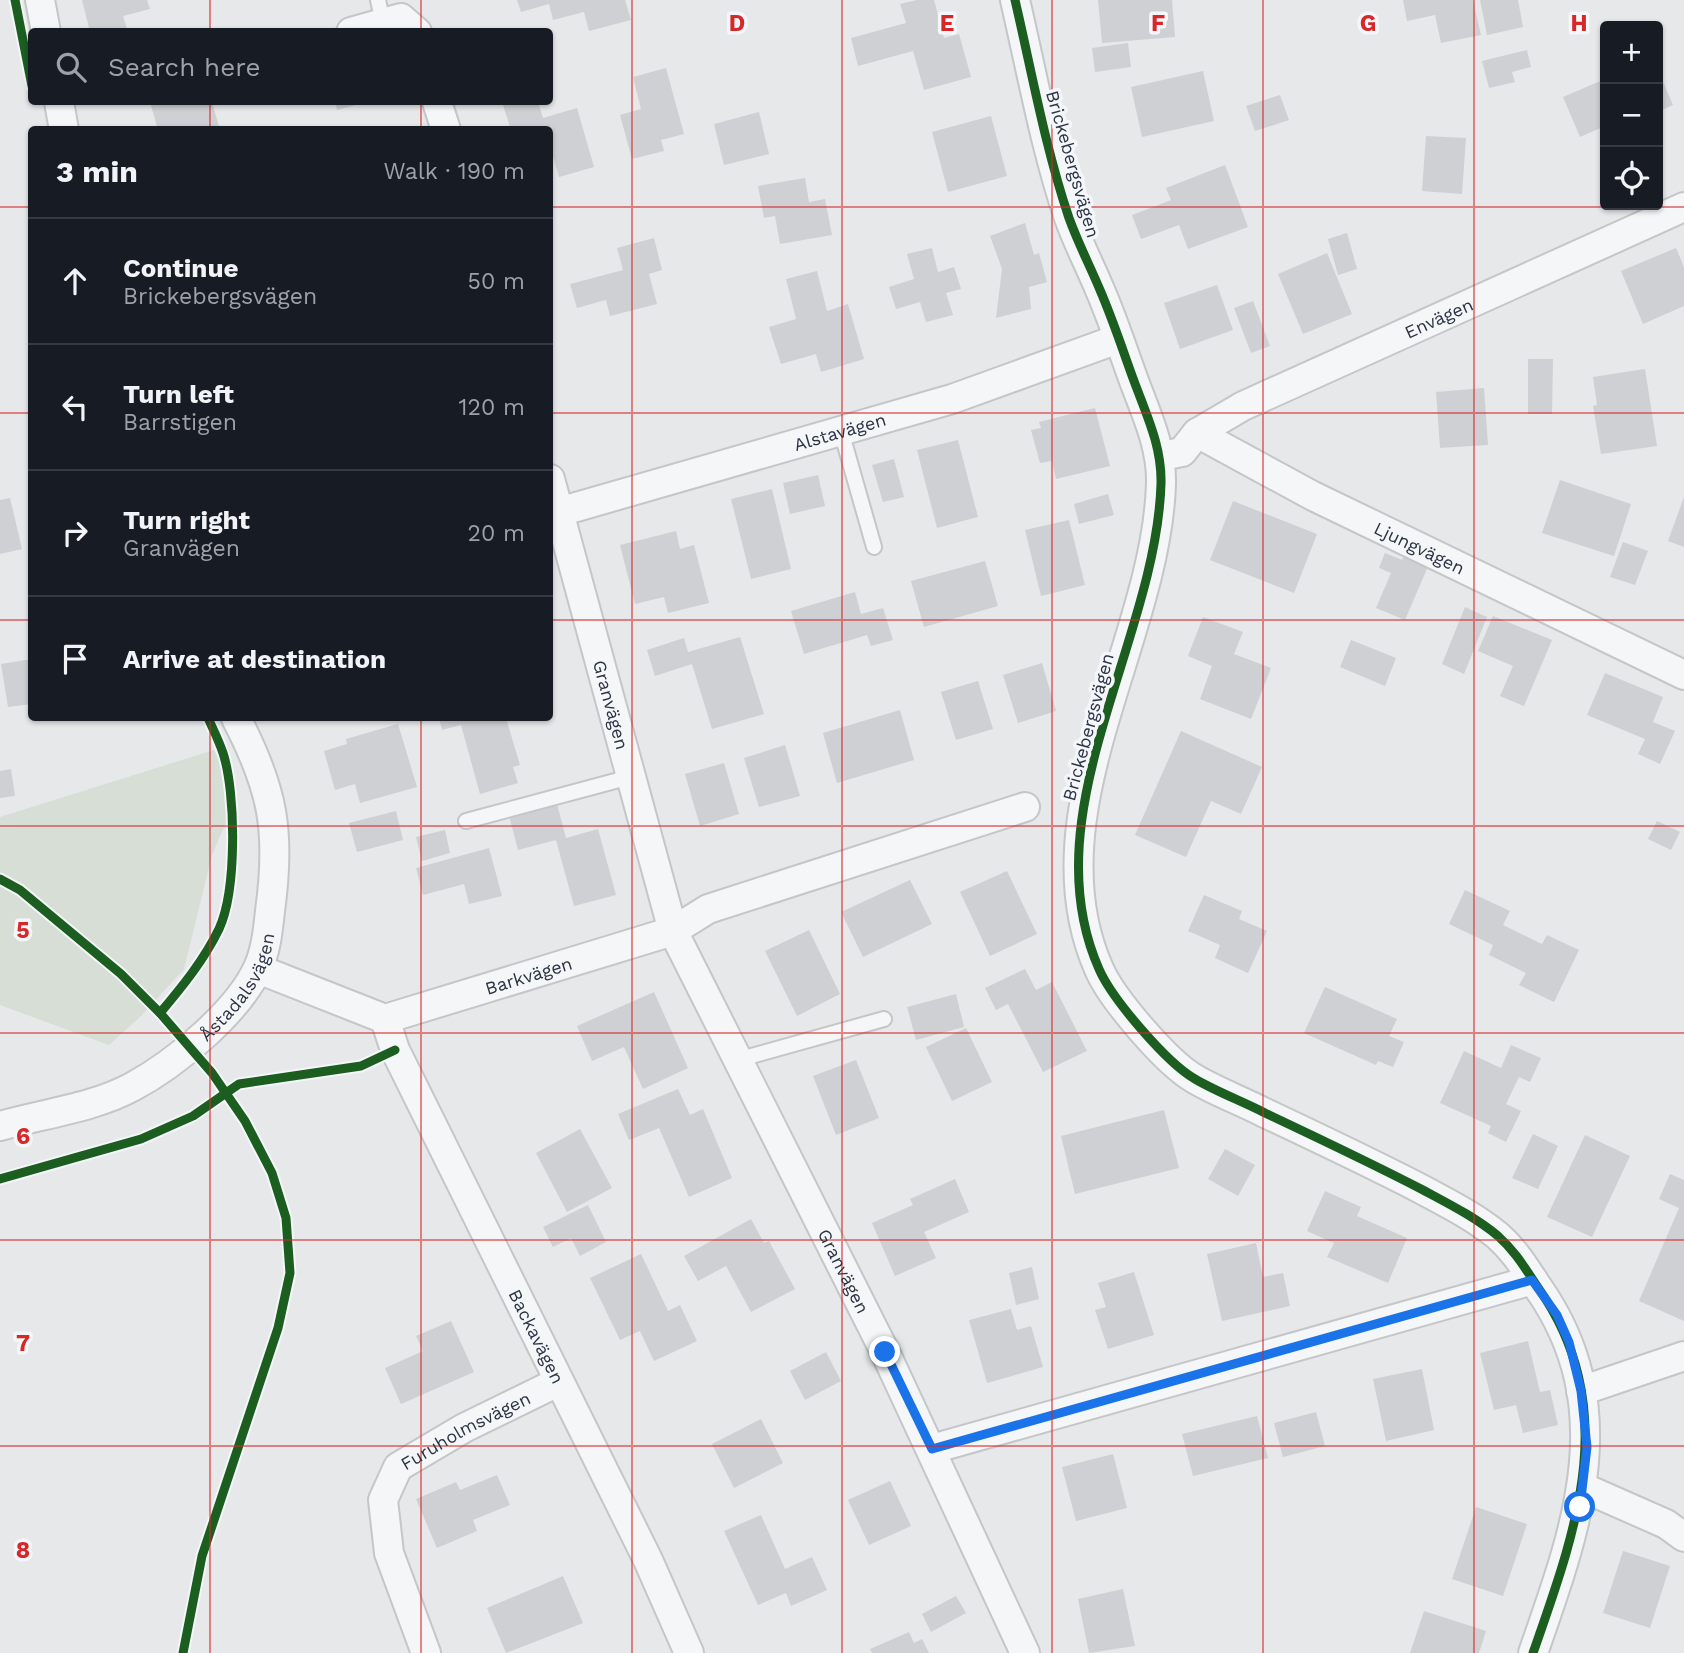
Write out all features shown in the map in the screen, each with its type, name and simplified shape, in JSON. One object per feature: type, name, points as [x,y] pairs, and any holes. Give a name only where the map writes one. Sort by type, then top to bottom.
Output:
[{"type":"street","points":[[40,0],[45,28]]},
{"type":"street","name":"Brickebergsvägen","points":[[1015,0],[1050,152],[1068,214],[1161,456],[1161,490],[1153,541],[1081,812],[1077,881],[1084,923],[1100,972],[1131,1018],[1189,1076],[1391,1173],[1470,1216],[1506,1244],[1521,1260],[1557,1315],[1569,1342],[1581,1391],[1587,1447],[1580,1507],[1534,1653]]},
{"type":"street","points":[[357,28],[380,11],[401,18],[412,28]]},
{"type":"street","points":[[60,105],[63,126]]},
{"type":"street","points":[[439,105],[445,126]]},
{"type":"street","name":"Envägen","points":[[1197,433],[1243,405],[1684,207]]},
{"type":"street","name":"Alstavägen","points":[[559,512],[952,399],[1118,339]]},
{"type":"street","points":[[1161,456],[1182,452],[1197,433]]},
{"type":"street","name":"Ljungvägen","points":[[1197,433],[1312,496],[1684,675]]},
{"type":"street","name":"Granvägen","points":[[553,491],[673,931],[932,1449],[1025,1653]]},
{"type":"street","name":"Åstadalsvägen","points":[[0,1126],[131,1087],[178,1056],[225,1014],[258,969],[266,943],[276,847],[273,811],[258,759],[238,721]]},
{"type":"street","points":[[673,931],[708,909],[1025,807]]},
{"type":"street","name":"Barkvägen","points":[[385,1019],[673,931]]},
{"type":"street","points":[[258,969],[385,1019]]},
{"type":"street","name":"Backavägen","points":[[385,1019],[395,1050],[648,1560],[689,1653]]},
{"type":"street","points":[[932,1449],[1532,1280]]},
{"type":"street","points":[[1581,1391],[1684,1356]]},
{"type":"street","name":"Furuholmsvägen","points":[[426,1653],[389,1553],[383,1500],[398,1467],[464,1428],[558,1382]]},
{"type":"street","points":[[1582,1487],[1665,1524],[1684,1537]]},
{"type":"lane","points":[[841,431],[874,547]]},
{"type":"lane","points":[[466,821],[630,777]]},
{"type":"lane","points":[[737,1060],[884,1019]]},
{"type":"shaded area","points":[[214,750],[237,797],[212,855],[184,969],[141,1016],[109,1045],[0,1005],[0,817]]},
{"type":"building","points":[[82,0],[147,0],[150,9],[123,16],[127,28],[89,28]]},
{"type":"building","points":[[517,0],[625,0],[631,20],[589,31],[584,12],[553,20],[549,4],[521,12]]},
{"type":"building","points":[[934,0],[944,38],[959,34],[971,77],[924,90],[913,51],[858,66],[851,38],[906,23],[900,4]]},
{"type":"building","points":[[1098,0],[1172,0],[1175,37],[1102,43]]},
{"type":"building","points":[[1403,0],[1473,0],[1481,35],[1441,43],[1435,15],[1407,21]]},
{"type":"building","points":[[1480,0],[1518,0],[1523,27],[1487,35]]},
{"type":"building","points":[[1128,43],[1131,67],[1095,72],[1092,48]]},
{"type":"building","points":[[1527,50],[1531,67],[1512,72],[1515,82],[1489,88],[1482,61]]},
{"type":"building","points":[[666,68],[684,134],[661,140],[664,151],[632,159],[620,115],[641,109],[633,77]]},
{"type":"building","points":[[1203,71],[1214,121],[1142,137],[1131,87]]},
{"type":"building","points":[[1600,81],[1600,128],[1580,137],[1563,97]]},
{"type":"building","points":[[1663,82],[1673,105],[1663,110]]},
{"type":"building","points":[[1280,95],[1289,120],[1255,131],[1246,106]]},
{"type":"building","points":[[151,105],[213,105],[219,126],[157,126]]},
{"type":"building","points":[[336,105],[356,105],[337,110]]},
{"type":"building","points":[[503,105],[539,105],[543,118],[577,108],[594,167],[559,177],[553,156],[553,126],[510,126]]},
{"type":"building","points":[[759,112],[769,154],[724,165],[714,124]]},
{"type":"building","points":[[991,116],[1007,176],[948,192],[932,132]]},
{"type":"building","points":[[1426,136],[1466,138],[1462,194],[1422,191]]},
{"type":"building","points":[[1225,165],[1248,227],[1188,249],[1179,225],[1141,239],[1132,215],[1171,200],[1166,188]]},
{"type":"building","points":[[805,178],[809,202],[825,199],[832,235],[780,244],[775,216],[764,218],[758,186]]},
{"type":"building","points":[[1025,223],[1034,255],[1039,253],[1047,282],[1029,287],[1031,309],[996,318],[1002,269],[990,236]]},
{"type":"building","points":[[1347,233],[1357,269],[1338,275],[1328,239]]},
{"type":"building","points":[[654,238],[662,270],[649,274],[657,304],[610,316],[606,300],[577,308],[570,284],[623,270],[617,248]]},
{"type":"building","points":[[932,248],[938,272],[954,267],[961,289],[946,293],[953,315],[926,322],[920,302],[896,309],[889,287],[914,279],[907,254]]},
{"type":"building","points":[[1676,248],[1684,267],[1684,306],[1643,324],[1621,271]]},
{"type":"building","points":[[1327,253],[1352,314],[1303,334],[1278,274]]},
{"type":"building","points":[[817,271],[827,311],[848,304],[864,359],[821,372],[816,354],[781,364],[769,327],[796,319],[786,279]]},
{"type":"building","points":[[1217,285],[1233,330],[1180,349],[1164,303]]},
{"type":"building","points":[[1253,301],[1270,346],[1251,353],[1234,308]]},
{"type":"building","points":[[1528,359],[1553,359],[1552,414],[1528,414]]},
{"type":"building","points":[[1645,369],[1657,446],[1601,454],[1593,406],[1597,405],[1593,377]]},
{"type":"building","points":[[1484,388],[1488,445],[1440,448],[1436,392]]},
{"type":"building","points":[[1095,408],[1110,466],[1056,479],[1052,461],[1040,463],[1031,430],[1041,428],[1039,422]]},
{"type":"building","points":[[958,440],[978,517],[937,528],[917,450]]},
{"type":"building","points":[[894,459],[904,497],[883,502],[872,465]]},
{"type":"building","points":[[818,475],[825,506],[790,514],[783,483]]},
{"type":"building","points":[[1560,480],[1631,504],[1614,556],[1542,533]]},
{"type":"building","points":[[772,489],[791,569],[751,579],[731,499]]},
{"type":"building","points":[[1108,494],[1114,515],[1079,524],[1074,504]]},
{"type":"building","points":[[1684,497],[1684,547],[1668,541]]},
{"type":"building","points":[[10,498],[22,549],[0,554],[0,500]]},
{"type":"building","points":[[1233,501],[1317,534],[1294,593],[1210,560]]},
{"type":"building","points":[[1069,520],[1085,585],[1041,596],[1025,530]]},
{"type":"building","points":[[676,531],[680,549],[694,545],[709,603],[668,613],[664,597],[635,604],[620,545]]},
{"type":"building","points":[[1623,542],[1648,551],[1635,585],[1610,577]]},
{"type":"building","points":[[1385,553],[1402,560],[1405,553],[1429,564],[1405,620],[1376,608],[1391,573],[1379,568]]},
{"type":"building","points":[[985,561],[998,606],[924,627],[911,581]]},
{"type":"building","points":[[855,592],[861,614],[883,608],[893,640],[871,646],[867,635],[804,654],[791,611]]},
{"type":"building","points":[[1465,607],[1487,617],[1464,674],[1442,664]]},
{"type":"building","points":[[1493,616],[1552,640],[1524,706],[1500,696],[1513,666],[1478,651]]},
{"type":"building","points":[[1203,617],[1243,632],[1234,654],[1271,668],[1251,719],[1200,699],[1212,666],[1188,656]]},
{"type":"building","points":[[740,637],[764,714],[712,729],[692,664],[655,676],[647,650],[684,638],[688,652]]},
{"type":"building","points":[[1351,640],[1396,658],[1385,686],[1340,667]]},
{"type":"building","points":[[28,660],[28,704],[8,707],[1,664]]},
{"type":"building","points":[[1042,663],[1056,711],[1018,723],[1003,675]]},
{"type":"building","points":[[1605,673],[1663,697],[1653,722],[1675,731],[1660,764],[1638,754],[1645,739],[1587,715]]},
{"type":"building","points":[[978,681],[993,729],[956,740],[941,692]]},
{"type":"building","points":[[900,710],[914,760],[837,783],[823,733]]},
{"type":"building","points":[[440,721],[507,721],[520,765],[513,767],[518,783],[480,794],[461,725],[442,730]]},
{"type":"building","points":[[398,724],[417,787],[360,803],[355,784],[335,790],[324,751],[347,744],[346,739]]},
{"type":"building","points":[[1181,731],[1262,767],[1241,814],[1211,801],[1186,857],[1135,835]]},
{"type":"building","points":[[785,745],[800,796],[759,807],[744,758]]},
{"type":"building","points":[[724,763],[739,814],[700,826],[685,774]]},
{"type":"building","points":[[11,769],[15,796],[0,798],[0,771]]},
{"type":"building","points":[[557,804],[566,838],[598,829],[616,895],[574,906],[556,840],[518,850],[509,816]]},
{"type":"building","points":[[396,811],[403,840],[357,852],[349,823]]},
{"type":"building","points":[[1657,821],[1680,832],[1671,850],[1648,839]]},
{"type":"building","points":[[445,830],[450,853],[422,861],[416,837]]},
{"type":"building","points":[[489,848],[502,896],[469,904],[464,884],[423,895],[416,868]]},
{"type":"building","points":[[1007,871],[1037,934],[990,956],[960,892]]},
{"type":"building","points":[[910,880],[932,924],[863,957],[841,912]]},
{"type":"building","points":[[1465,890],[1510,911],[1503,925],[1542,944],[1547,935],[1579,950],[1554,1002],[1519,985],[1526,973],[1489,955],[1493,945],[1449,924]]},
{"type":"building","points":[[1204,895],[1242,911],[1239,919],[1267,931],[1248,973],[1215,958],[1220,945],[1188,931]]},
{"type":"building","points":[[809,930],[840,994],[797,1016],[765,951]]},
{"type":"building","points":[[1025,969],[1036,990],[1052,982],[1087,1051],[1043,1072],[1008,1004],[996,1010],[985,988]]},
{"type":"building","points":[[1325,987],[1397,1019],[1389,1036],[1404,1042],[1393,1067],[1378,1061],[1376,1065],[1304,1033]]},
{"type":"building","points":[[654,992],[688,1068],[643,1089],[624,1047],[592,1061],[577,1026]]},
{"type":"building","points":[[956,994],[964,1027],[916,1040],[907,1007]]},
{"type":"building","points":[[966,1028],[992,1082],[952,1101],[926,1047]]},
{"type":"building","points":[[1511,1045],[1541,1058],[1530,1082],[1519,1077],[1506,1104],[1521,1111],[1506,1142],[1488,1133],[1491,1126],[1440,1103],[1464,1051],[1501,1068]]},
{"type":"building","points":[[856,1060],[879,1118],[836,1135],[813,1076]]},
{"type":"building","points":[[678,1089],[690,1115],[703,1109],[732,1178],[689,1197],[659,1128],[629,1140],[618,1114]]},
{"type":"building","points":[[1164,1110],[1179,1168],[1075,1194],[1061,1136]]},
{"type":"building","points":[[580,1129],[612,1188],[567,1212],[536,1153]]},
{"type":"building","points":[[1533,1134],[1558,1146],[1538,1189],[1512,1178]]},
{"type":"building","points":[[1585,1135],[1630,1156],[1592,1237],[1547,1217]]},
{"type":"building","points":[[1225,1149],[1255,1165],[1238,1196],[1208,1179]]},
{"type":"building","points":[[1670,1174],[1684,1180],[1684,1321],[1639,1301],[1679,1208],[1659,1199]]},
{"type":"building","points":[[955,1179],[969,1212],[924,1232],[936,1258],[895,1276],[872,1223],[913,1205],[910,1199]]},
{"type":"building","points":[[1325,1191],[1361,1207],[1357,1216],[1407,1238],[1388,1283],[1327,1257],[1334,1243],[1307,1231]]},
{"type":"building","points":[[588,1205],[606,1242],[580,1256],[571,1238],[553,1247],[543,1227]]},
{"type":"building","points":[[751,1219],[764,1243],[769,1241],[795,1289],[751,1312],[726,1266],[698,1281],[684,1256]]},
{"type":"building","points":[[1256,1243],[1263,1277],[1283,1273],[1290,1306],[1222,1321],[1207,1254]]},
{"type":"building","points":[[641,1254],[668,1311],[680,1305],[697,1341],[654,1361],[640,1331],[620,1340],[590,1278]]},
{"type":"building","points":[[1032,1267],[1039,1299],[1016,1305],[1009,1273]]},
{"type":"building","points":[[1134,1272],[1154,1335],[1108,1349],[1095,1310],[1106,1307],[1098,1283]]},
{"type":"building","points":[[1011,1309],[1017,1330],[1031,1326],[1043,1367],[987,1383],[969,1320]]},
{"type":"building","points":[[451,1321],[474,1372],[401,1404],[385,1368],[423,1351],[416,1336]]},
{"type":"building","points":[[1528,1341],[1540,1392],[1550,1390],[1558,1425],[1523,1433],[1516,1405],[1494,1410],[1480,1353]]},
{"type":"building","points":[[826,1352],[841,1381],[805,1400],[790,1371]]},
{"type":"building","points":[[1422,1369],[1434,1430],[1386,1441],[1373,1379]]},
{"type":"building","points":[[1316,1412],[1325,1446],[1283,1457],[1274,1423]]},
{"type":"building","points":[[1257,1416],[1268,1458],[1193,1476],[1182,1434]]},
{"type":"building","points":[[761,1419],[783,1463],[734,1488],[712,1444]]},
{"type":"building","points":[[1113,1454],[1127,1508],[1076,1521],[1062,1467]]},
{"type":"building","points":[[497,1475],[510,1505],[473,1520],[477,1531],[437,1548],[416,1499],[456,1482],[460,1490]]},
{"type":"building","points":[[890,1481],[911,1526],[869,1545],[848,1500]]},
{"type":"building","points":[[1476,1507],[1527,1524],[1503,1596],[1452,1579]]},
{"type":"building","points":[[761,1515],[785,1569],[812,1557],[827,1590],[791,1606],[786,1593],[758,1605],[724,1531]]},
{"type":"building","points":[[1623,1551],[1670,1566],[1650,1628],[1603,1613]]},
{"type":"building","points":[[563,1576],[583,1623],[506,1653],[487,1608]]},
{"type":"building","points":[[1123,1589],[1135,1646],[1089,1653],[1078,1599]]},
{"type":"building","points":[[956,1596],[966,1613],[931,1632],[922,1614]]},
{"type":"building","points":[[1424,1611],[1486,1631],[1479,1653],[1410,1653]]},
{"type":"building","points":[[909,1632],[914,1643],[922,1639],[929,1653],[872,1653],[870,1649]]},
{"type":"cycle path","points":[[15,0],[28,66]]},
{"type":"cycle path","points":[[1015,0],[1060,191],[1149,419],[1161,470],[1154,544],[1140,605],[1102,728],[1087,789],[1079,850],[1082,910],[1099,969],[1128,1013],[1183,1071],[1212,1088],[1384,1170],[1471,1217],[1504,1242],[1539,1289],[1564,1334],[1579,1379],[1585,1424],[1583,1470],[1576,1515],[1564,1561],[1533,1653]]},
{"type":"cycle path","points":[[160,1013],[207,952],[219,929],[229,891],[233,841],[230,792],[223,753],[209,721]]},
{"type":"cycle path","points":[[0,879],[20,890],[121,974],[160,1013],[212,1073],[245,1121],[272,1173],[286,1218],[290,1273],[278,1328],[202,1556],[183,1653]]},
{"type":"cycle path","points":[[0,1179],[141,1139],[193,1116],[239,1084],[361,1066],[395,1050]]},
{"type":"route","points":[[885,1352],[932,1449],[1532,1280],[1557,1315],[1569,1342],[1581,1391],[1587,1447],[1580,1507]]}]
